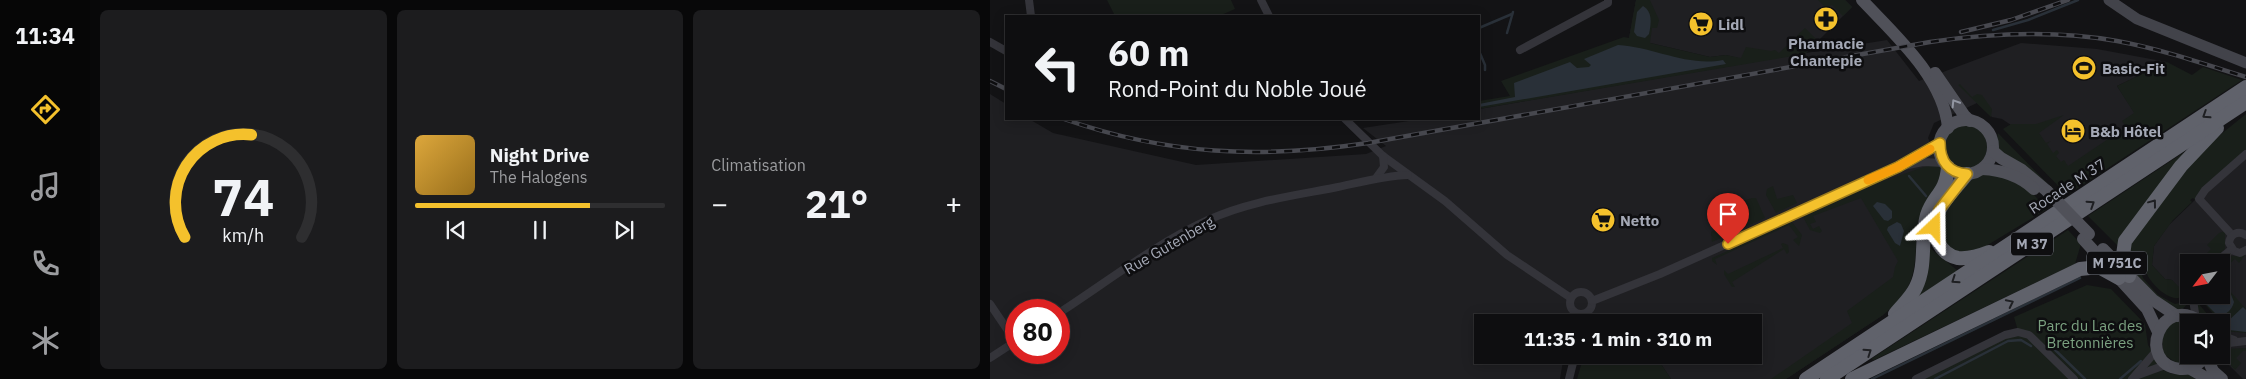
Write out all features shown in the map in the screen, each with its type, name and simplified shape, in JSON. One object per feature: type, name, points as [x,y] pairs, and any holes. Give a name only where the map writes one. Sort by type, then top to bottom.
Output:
[{"type":"highway","points":[[2222,104],[2246,82]]},
{"type":"highway","name":"Rocade M 37","points":[[1806,379],[2246,87]]},
{"type":"highway","name":"Rocade M 37","points":[[1827,379],[2241,105]]},
{"type":"highway","name":"M 37","points":[[2124,277],[2123,252],[2128,237],[2181,166],[2241,105]]},
{"type":"highway","name":"M 37","points":[[1890,323],[1917,284],[1922,267],[1927,214],[1947,183],[1946,165]]},
{"type":"highway","name":"M 37","points":[[1967,174],[1936,218],[1934,227],[1938,243],[1950,255],[1966,258],[2010,243]]},
{"type":"highway","points":[[1852,379],[2080,269],[2099,267],[2124,277]]},
{"type":"main road","points":[[1862,0],[1905,46],[1936,88],[1944,106],[1948,128]]},
{"type":"main road","points":[[1905,46],[1923,59],[1970,121]]},
{"type":"main road","points":[[1967,174],[1961,174],[1946,165],[1940,151],[1940,143],[1948,128],[1962,121],[1978,123],[1988,131],[1993,151],[1982,170]]},
{"type":"main road","name":"M 751C","points":[[1993,151],[2022,170],[2124,277],[2147,309],[2158,332],[2157,350]]},
{"type":"main road","name":"M 751C","points":[[1967,174],[1982,170],[1998,170],[2016,177],[2044,193]]},
{"type":"main road","name":"M 751C","points":[[2124,277],[2153,300],[2178,316]]},
{"type":"main road","points":[[2158,332],[2165,322],[2178,316]]},
{"type":"main road","points":[[2157,350],[2168,364],[2178,368],[2188,368],[2199,364]]},
{"type":"main road","points":[[2210,364],[2222,379]]},
{"type":"main road","points":[[2188,368],[2208,379]]},
{"type":"street","points":[[1028,0],[1031,15]]},
{"type":"street","points":[[1261,0],[1268,15]]},
{"type":"street","points":[[1520,50],[1608,3],[1608,0]]},
{"type":"street","points":[[2109,0],[2137,19],[2243,61]]},
{"type":"street","points":[[990,42],[1005,51]]},
{"type":"street","points":[[1346,120],[1383,156],[1445,201],[1507,254],[1571,298],[1572,308],[1581,314],[1589,310],[1592,302],[1589,295],[1583,292],[1576,293],[1571,298]]},
{"type":"street","points":[[1592,302],[1666,272],[1898,167],[1940,143]]},
{"type":"street","points":[[2232,235],[2199,199],[2205,190],[2246,154]]},
{"type":"street","points":[[1376,178],[1384,167],[1383,156]]},
{"type":"street","points":[[1898,167],[1923,162],[1946,165]]},
{"type":"street","name":"Rue Gutenberg","points":[[1070,307],[1150,253],[1208,220],[1244,207],[1376,178],[1408,175]]},
{"type":"street","points":[[2246,235],[2238,232],[2232,235],[2229,240],[2232,249],[2237,252],[2246,250]]},
{"type":"street","points":[[2226,254],[2232,249]]},
{"type":"street","points":[[990,304],[1005,325]]},
{"type":"street","points":[[2178,316],[2188,304]]},
{"type":"street","points":[[1916,379],[2005,335],[2018,332],[2033,338],[2074,379]]},
{"type":"street","points":[[2230,339],[2236,341]]},
{"type":"street","points":[[2230,342],[2246,341]]},
{"type":"street","points":[[990,358],[1005,348]]},
{"type":"street","points":[[2134,377],[2157,350]]},
{"type":"street","points":[[1568,379],[1572,364]]},
{"type":"street","points":[[2134,377],[2168,364]]},
{"type":"shaded area","points":[[1636,0],[1845,0],[1852,7],[1806,53],[1887,40],[1919,81],[2021,43],[2097,49],[2167,62],[2117,86],[2144,127],[2054,174],[2011,125],[2002,119],[1992,117],[1977,103],[1934,123],[1928,138],[1943,171],[1920,218],[1883,315],[1786,379],[1671,379],[1661,364],[1762,364],[1762,314],[1474,314],[1474,364],[1562,364],[1560,379],[990,379],[990,94],[1005,103],[1005,120],[1031,120],[1053,133],[1196,165],[1366,154],[1386,146],[1363,128],[1415,120],[1480,120],[1480,109],[1754,62],[1726,55],[1710,57],[1629,38]]},
{"type":"shaded area","points":[[1643,6],[1650,15],[1649,34],[1645,38],[1637,36],[1634,32],[1637,12]]},
{"type":"shaded area","points":[[1618,45],[1645,49],[1696,61],[1723,60],[1726,64],[1480,107],[1480,104],[1515,97],[1514,83],[1570,62],[1577,68],[1589,67],[1591,65],[1584,59]]},
{"type":"shaded area","points":[[2246,149],[2246,379],[2243,379],[2228,364],[2230,364],[2230,342],[2235,341],[2230,339],[2230,314],[2214,314],[2205,304],[2230,304],[2230,254],[2180,254],[2179,288],[2172,280],[2165,279],[2152,265],[2154,246],[2169,225],[2195,200],[2202,188]]},
{"type":"shaded area","points":[[1877,202],[1885,204],[1892,211],[1892,218],[1888,221],[1884,220],[1873,206]]},
{"type":"shaded area","points":[[1897,222],[1901,224],[1904,231],[1900,246],[1895,243],[1887,230],[1888,227]]},
{"type":"shaded area","points":[[2230,292],[2234,302],[2232,307],[2225,314],[2216,314],[2206,304],[2230,304]]},
{"type":"shaded area","points":[[2243,307],[2246,310],[2246,332],[2230,330],[2230,319]]},
{"type":"green space","points":[[1107,0],[1231,0],[1235,9],[1221,15],[1114,15]]},
{"type":"green space","points":[[1636,0],[1650,0],[1659,20],[1657,28],[1652,28],[1650,43],[1710,57],[1726,55],[1741,58],[1746,47],[1775,50],[1779,53],[1805,28],[1818,41],[1805,54],[1480,109],[1480,101],[1510,96],[1501,81],[1624,37],[1629,38]]},
{"type":"green space","points":[[1818,0],[1845,0],[1852,7],[1843,16],[1832,5],[1826,8]]},
{"type":"green space","points":[[2167,62],[2192,75],[2203,67],[2242,80],[2067,195],[2003,129],[2011,124],[2036,124],[2064,115],[2039,133],[2046,143],[2051,141],[2047,144],[2053,153],[2057,150],[2059,153],[2056,156],[2061,162],[2064,160],[2068,166],[2126,127],[2122,121],[2134,113],[2117,86]]},
{"type":"green space","points":[[1960,84],[1972,97],[1977,94],[1982,95],[1992,109],[1991,117],[1958,85]]},
{"type":"green space","points":[[2246,114],[2246,149],[2202,188],[2195,200],[2193,198],[2190,200],[2192,202],[2173,220],[2154,246],[2152,265],[2165,279],[2172,280],[2180,286],[2180,298],[2174,298],[2156,286],[2147,274],[2144,260],[2141,256],[2126,251],[2126,246],[2204,148]]},
{"type":"green space","points":[[1969,125],[1981,131],[1986,138],[1986,156],[1981,163],[1974,168],[1961,169],[1953,166],[1946,159],[1943,143],[1946,135],[1953,128]]},
{"type":"green space","points":[[1998,133],[2051,187],[1998,150],[1996,144]]},
{"type":"green space","points":[[2195,145],[2120,248],[2088,216]]},
{"type":"green space","points":[[1930,165],[1940,168],[1943,177],[1927,202],[1919,221],[1914,267],[1905,293],[1883,315],[1786,379],[1771,379],[1852,323],[1847,311],[1893,277],[1898,261],[1861,198],[1813,216],[1816,222],[1810,224],[1813,229],[1819,226],[1822,231],[1820,233],[1810,230],[1803,217],[1871,185]]},
{"type":"green space","points":[[1996,172],[2025,185],[2047,209],[1981,249],[1957,253],[1943,242],[1940,237],[1941,215],[1970,179],[1983,173]]},
{"type":"green space","points":[[1773,186],[1777,199],[1793,195],[1797,203],[1776,213],[1766,195],[1767,189]]},
{"type":"green space","points":[[1756,198],[1765,218],[1712,242],[1711,232],[1744,216],[1743,201]]},
{"type":"green space","points":[[1792,222],[1802,235],[1799,246],[1793,240],[1798,237],[1789,225],[1715,259],[1717,265],[1712,261],[1712,258]]},
{"type":"green space","points":[[2068,230],[2081,244],[2075,264],[1874,360],[1871,359]]},
{"type":"green space","points":[[2225,231],[2225,249],[2219,254],[2208,254],[2211,249],[2207,245],[2219,233]]},
{"type":"green space","points":[[1781,244],[1788,245],[1789,252],[1787,254],[1784,249],[1732,282],[1735,287],[1732,287],[1724,274],[1724,270],[1728,274],[1783,248]]},
{"type":"green space","points":[[1930,248],[1958,271],[1917,298],[1927,277]]},
{"type":"green space","points":[[2245,255],[2239,263],[2235,259],[2230,263],[2231,256]]},
{"type":"green space","points":[[2126,257],[2137,261],[2143,278],[2158,295],[2175,304],[2186,304],[2185,307],[2174,311],[2137,278]]},
{"type":"green space","name":"Parc du Lac des Bretonnières","points":[[2087,285],[2111,289],[2145,324],[2148,345],[2163,370],[2172,374],[2191,374],[2196,379],[1916,379],[2018,331],[2014,317]]},
{"type":"green space","points":[[2230,291],[2246,309],[2246,333],[2230,332],[2230,314],[2214,314],[2204,304],[2230,304]]},
{"type":"green space","points":[[2196,304],[2199,304],[2207,314],[2199,314]]},
{"type":"green space","points":[[2173,322],[2180,322],[2180,364],[2173,361],[2163,353],[2162,333]]},
{"type":"green space","points":[[2246,348],[2246,351],[2243,351],[2236,358],[2241,363],[2235,370],[2230,364],[2230,349]]},
{"type":"green space","points":[[1581,364],[1661,364],[1671,379],[1577,379]]},
{"type":"waterway","points":[[1993,30],[2028,20],[2078,0]]},
{"type":"waterway","points":[[1507,33],[1513,12]]},
{"type":"waterway","points":[[1480,28],[1512,14]]},
{"type":"waterway","points":[[1480,53],[1485,70]]},
{"type":"waterway","points":[[1909,176],[1926,196]]},
{"type":"waterway","points":[[1872,379],[2080,278]]},
{"type":"waterway","points":[[1935,379],[2008,341],[2021,340],[2031,346]]},
{"type":"waterway","points":[[2048,343],[2085,379]]},
{"type":"waterway","points":[[2120,379],[2141,361]]},
{"type":"railway","points":[[1961,32],[2011,20],[2068,0]]},
{"type":"railway","points":[[1067,120],[1102,131],[1177,147],[1252,152],[1328,148],[1368,143],[1930,42],[1977,36],[2023,34],[2070,35],[2133,44],[2166,52],[2246,77]]},
{"type":"railway","points":[[990,81],[1005,88]]},
{"type":"slow traffic","points":[[1868,180],[1898,167],[1930,149]]},
{"type":"place","name":"Pharmacie Chantepie","points":[[1826,19]]},
{"type":"place","name":"Lidl","points":[[1701,24]]},
{"type":"place","name":"Basic-Fit","points":[[2084,68]]},
{"type":"place","name":"B&b Hôtel","points":[[2073,131]]},
{"type":"place","name":"Netto","points":[[1603,220]]},
{"type":"route","points":[[1728,244],[1898,167],[1940,143],[1941,157],[1944,163],[1954,171],[1967,174],[1939,210],[1934,227]]}]
